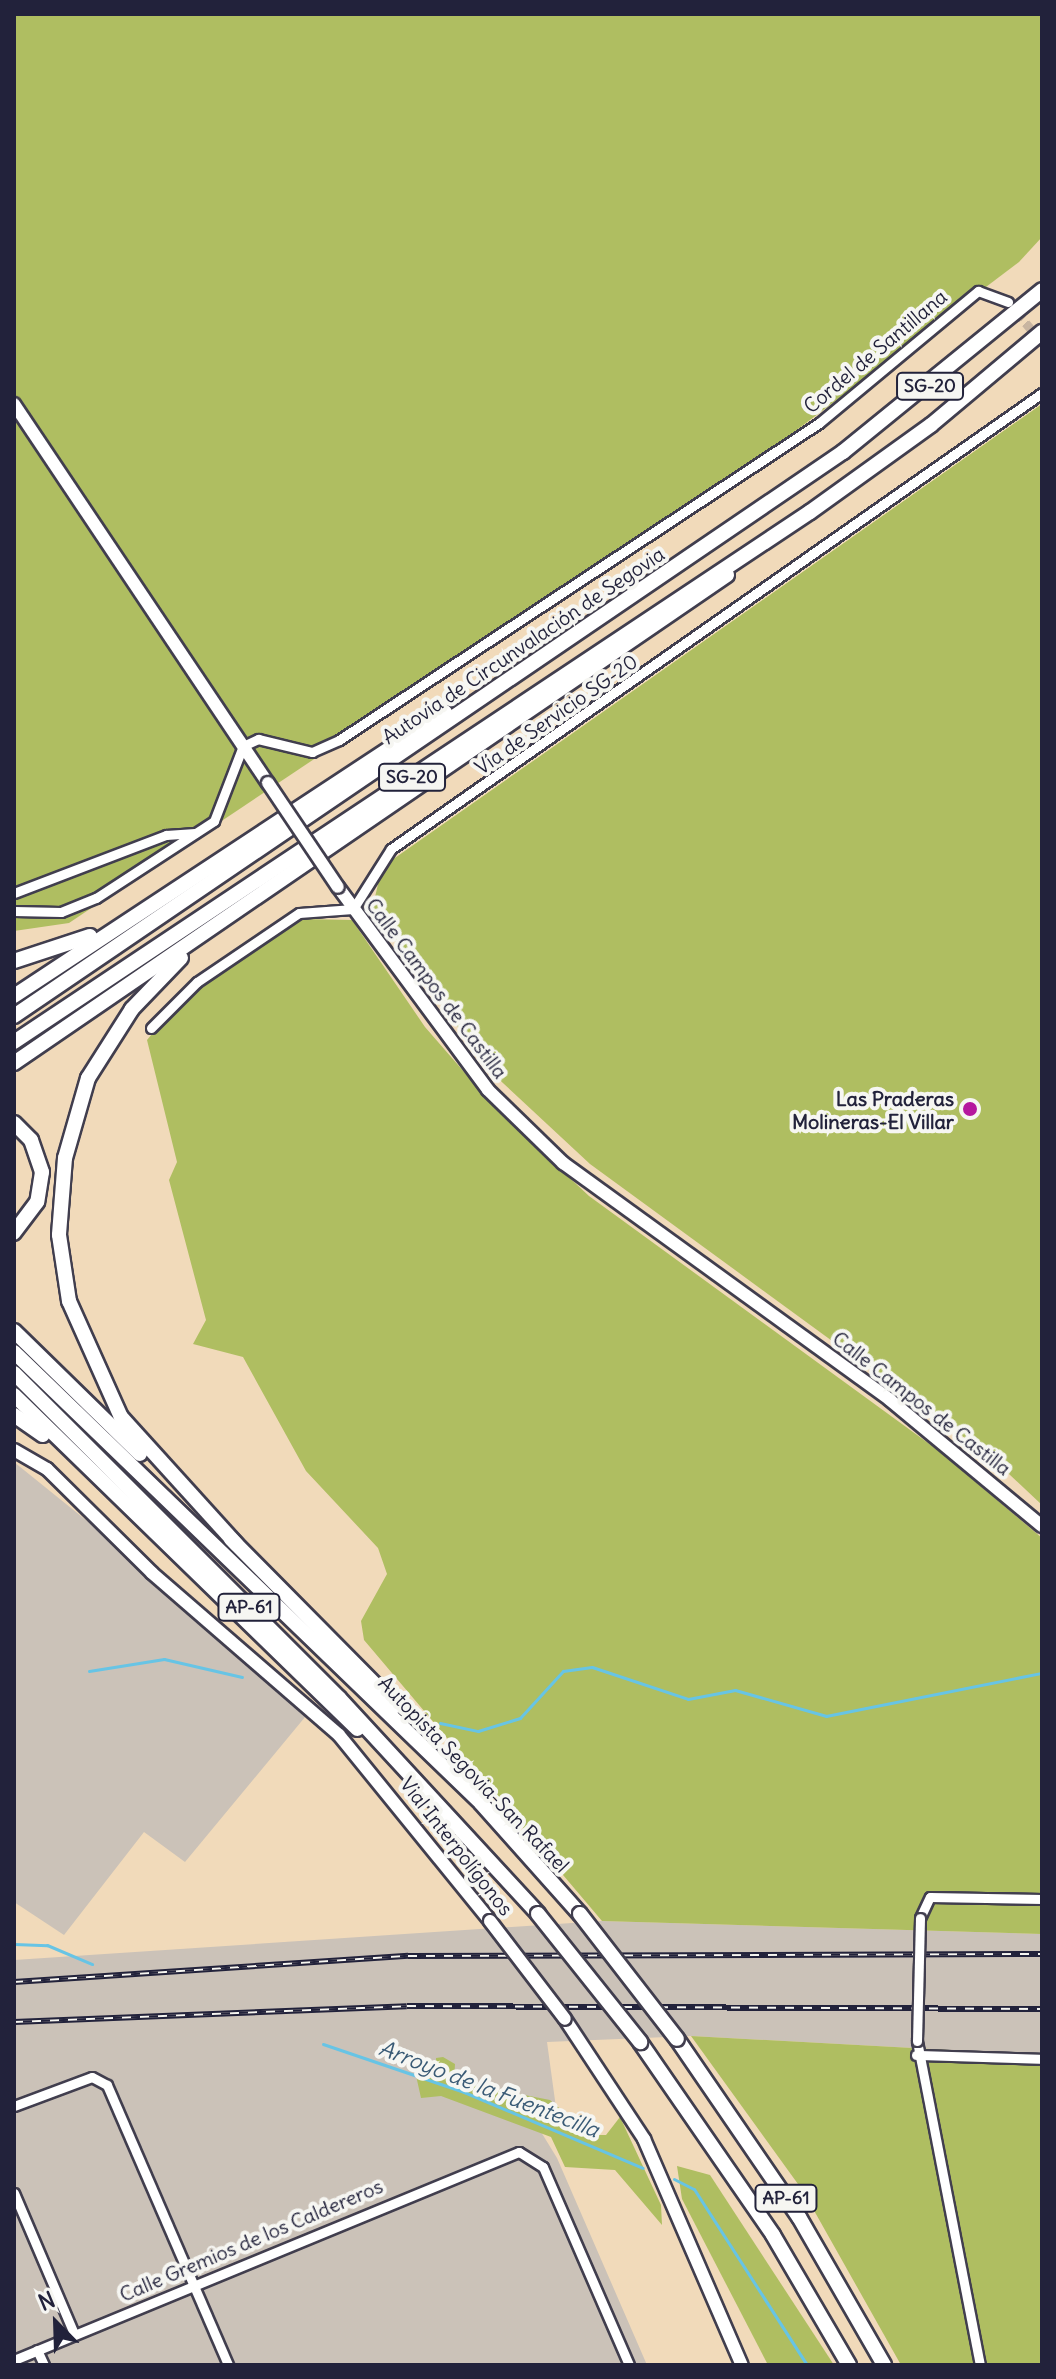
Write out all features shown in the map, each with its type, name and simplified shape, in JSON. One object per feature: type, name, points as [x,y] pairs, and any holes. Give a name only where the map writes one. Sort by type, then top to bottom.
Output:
[{"type":"highway","name":"Autovía de Circunvalación de Segovia","points":[[14,1016],[867,435],[1042,290]]},
{"type":"highway","name":"SG-20","points":[[14,1042],[810,512],[931,425],[1042,332]]},
{"type":"highway","points":[[481,1803],[140,1443],[96,1373],[69,1301],[60,1196],[88,1078],[132,1009],[186,954],[810,512]]},
{"type":"highway","points":[[14,996],[167,893],[638,590]]},
{"type":"highway","points":[[14,1063],[297,873]]},
{"type":"highway","points":[[14,961],[63,949],[167,893]]},
{"type":"highway","points":[[14,1123],[31,1140],[42,1172],[37,1202],[14,1233]]},
{"type":"highway","points":[[14,1331],[236,1544]]},
{"type":"highway","name":"Autopista Segovia-San Rafael","points":[[14,1352],[481,1803],[580,1914],[677,2039],[799,2217],[884,2365]]},
{"type":"highway","name":"AP-61","points":[[14,1373],[451,1816],[538,1914],[640,2042],[773,2235],[849,2365]]},
{"type":"highway","points":[[14,1395],[451,1816]]},
{"type":"highway","points":[[14,1415],[126,1505]]},
{"type":"main road","name":"Calle Campos de Castilla","points":[[14,404],[353,909],[488,1090],[563,1163],[890,1400],[1042,1526]]},
{"type":"main road","name":"Vial Interpolígonos","points":[[14,1450],[47,1469],[152,1573],[339,1735],[490,1921],[565,2019],[644,2139],[742,2365]]},
{"type":"street","name":"Cordel de Santillana","points":[[243,746],[258,739],[312,752],[339,740],[767,457],[978,291],[1008,302]]},
{"type":"street","name":"Vía de Servicio SG-20","points":[[353,909],[391,849],[1042,393]]},
{"type":"street","points":[[14,911],[79,907],[197,833],[225,807],[243,746]]},
{"type":"street","points":[[14,893],[166,835],[197,833]]},
{"type":"street","points":[[151,1028],[197,982],[299,913],[353,909]]},
{"type":"street","points":[[980,2365],[949,2178],[916,2055],[920,1918],[930,1897],[1042,1899]]},
{"type":"street","points":[[916,2055],[1042,2059]]},
{"type":"street","points":[[14,2106],[92,2077],[107,2085],[228,2365]]},
{"type":"street","name":"Calle Gremios de los Caldereros","points":[[14,2360],[501,2154],[527,2154],[543,2167],[629,2365]]},
{"type":"street","points":[[14,2193],[74,2334]]},
{"type":"street","points":[[37,2350],[44,2365]]},
{"type":"shaded area","points":[[14,1462],[315,1705],[185,1862],[144,1832],[64,1935],[14,1902]]},
{"type":"shaded area","points":[[602,1921],[1042,1934],[1042,2055],[691,2036],[547,2042],[557,2115],[519,2096],[557,2158],[647,2365],[14,2365],[14,1960]]},
{"type":"green space","points":[[14,14],[1042,14],[1042,237],[1019,262],[724,485],[69,923],[14,931]]},
{"type":"green space","points":[[1042,404],[1042,1505],[991,1457],[590,1164],[490,1071],[372,910],[382,867]]},
{"type":"green space","points":[[303,919],[352,920],[425,1027],[498,1111],[589,1196],[939,1451],[1042,1538],[1042,1934],[602,1921],[364,1640],[361,1621],[387,1574],[378,1548],[306,1471],[243,1357],[193,1344],[206,1320],[169,1180],[177,1162],[147,1040],[184,995]]},
{"type":"green space","points":[[691,2036],[1042,2055],[1042,2365],[901,2365],[803,2191]]},
{"type":"green space","points":[[443,2057],[455,2064],[454,2081],[550,2100],[590,2135],[606,2135],[620,2117],[661,2205],[662,2225],[615,2170],[565,2167],[551,2137],[441,2096],[421,2098],[415,2071],[436,2074],[436,2058]]},
{"type":"green space","points":[[677,2166],[710,2175],[834,2365],[768,2365],[682,2199]]},
{"type":"waterway","points":[[89,1671],[164,1659],[242,1677]]},
{"type":"waterway","points":[[440,1723],[478,1731],[520,1718],[563,1671],[592,1667],[688,1699],[735,1690],[826,1716],[1042,1673]]},
{"type":"waterway","name":"Arroyo de la Fuentecilla","points":[[14,1944],[47,1945],[92,1964]]},
{"type":"waterway","name":"Arroyo de la Fuentecilla","points":[[323,2044],[464,2092],[643,2168]]},
{"type":"waterway","name":"Arroyo de la Fuentecilla","points":[[674,2179],[694,2189],[807,2365]]},
{"type":"tunnel","points":[[1008,302],[1042,342]]},
{"type":"railway","points":[[14,1982],[408,1956],[1042,1954]]},
{"type":"railway","points":[[14,2022],[407,2006],[1042,2009]]},
{"type":"place","name":"Las Praderas Molineras-El Villar","points":[[970,1109]]}]
